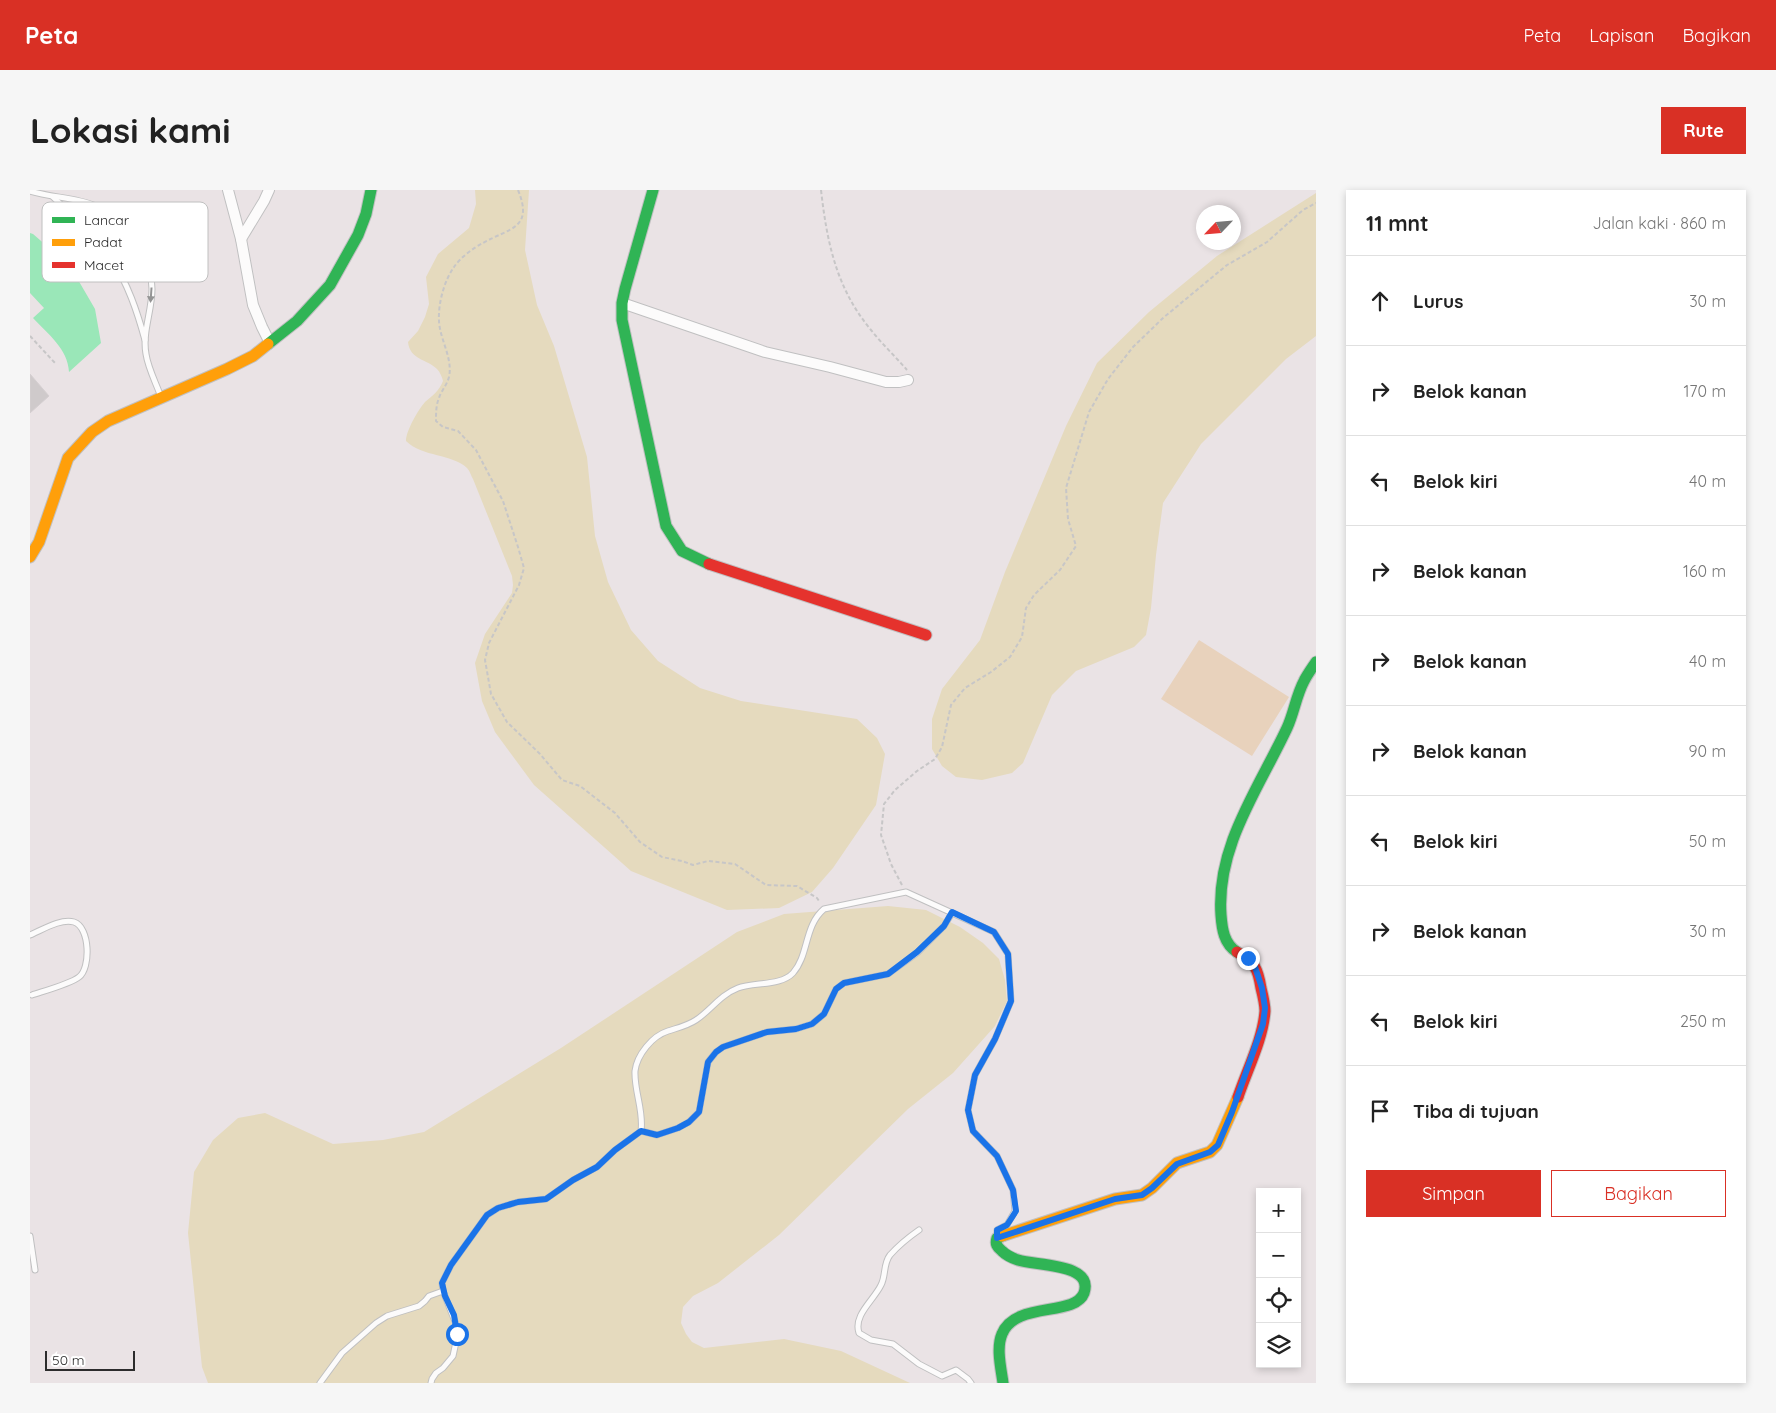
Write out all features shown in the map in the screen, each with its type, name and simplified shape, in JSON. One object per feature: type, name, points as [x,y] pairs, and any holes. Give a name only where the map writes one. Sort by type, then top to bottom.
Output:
[{"type":"street","points":[[228,190],[241,239],[253,305],[270,344]]},
{"type":"street","points":[[241,239],[269,190]]},
{"type":"street","points":[[30,557],[68,458],[78,446],[92,432],[108,421],[253,356],[297,321],[330,285],[358,235],[366,214],[371,190]]},
{"type":"street","points":[[652,190],[622,303],[622,320],[666,526],[682,551],[705,563],[926,635]]},
{"type":"street","points":[[622,303],[765,352],[886,382],[908,380]]},
{"type":"street","points":[[1003,1383],[1000,1346],[1002,1333],[1006,1326],[1028,1313],[1077,1302],[1084,1296],[1086,1286],[1083,1278],[1073,1271],[1058,1266],[1022,1262],[1008,1258],[1002,1254],[997,1246],[997,1238],[1115,1199],[1142,1195],[1177,1164],[1210,1152],[1218,1145],[1259,1037],[1265,1008],[1259,975],[1254,964],[1226,942],[1222,930],[1220,901],[1224,869],[1234,834],[1294,713],[1303,682],[1316,662]]},
{"type":"lane","points":[[30,191],[81,202]]},
{"type":"lane","points":[[53,197],[58,202]]},
{"type":"lane","points":[[125,282],[133,301],[145,343]]},
{"type":"lane","points":[[150,282],[152,289],[145,343],[146,357],[161,398]]},
{"type":"lane","points":[[431,1383],[436,1373],[453,1356],[456,1342],[456,1324],[443,1291],[442,1283],[451,1265],[487,1215],[498,1208],[518,1202],[546,1199],[573,1180],[597,1167],[615,1150],[641,1131],[642,1123],[635,1070],[644,1050],[658,1035],[696,1020],[724,995],[739,988],[785,979],[793,973],[799,962],[812,924],[817,915],[824,909],[906,892],[994,932],[1008,954],[1011,1001],[995,1039],[975,1075],[968,1110],[973,1131],[997,1156],[1013,1190],[1016,1211],[1007,1225],[997,1230],[997,1238]]},
{"type":"lane","points":[[641,1131],[657,1135],[678,1128],[699,1112],[708,1062],[723,1047],[767,1032],[796,1029],[812,1024],[824,1014],[836,989],[844,983],[888,974],[917,952],[944,926],[952,912]]},
{"type":"lane","points":[[30,935],[64,922],[75,923],[79,926],[85,937],[87,950],[85,971],[78,978],[32,995]]},
{"type":"lane","points":[[919,1230],[890,1256],[887,1261],[881,1285],[864,1309],[859,1321],[859,1333],[871,1340],[893,1344],[935,1374],[942,1376],[956,1370],[971,1383]]},
{"type":"lane","points":[[30,1236],[35,1270]]},
{"type":"lane","points":[[320,1383],[342,1353],[376,1323],[387,1316],[418,1306],[429,1296],[443,1291]]},
{"type":"path","points":[[518,190],[524,209],[521,219],[513,229],[482,243],[455,264],[448,276],[442,298],[439,322],[449,362],[449,378],[438,398],[436,420],[443,427],[458,432],[476,450],[502,501],[524,568],[519,585],[489,643],[484,660],[490,694],[507,722],[540,754],[562,780],[580,786],[615,813],[640,842],[662,857],[693,865],[708,861],[735,864],[766,885],[797,886],[817,898],[824,909]]},
{"type":"path","points":[[821,190],[826,231],[838,274],[852,302],[870,329],[909,372],[908,380]]},
{"type":"path","points":[[906,892],[891,864],[881,835],[884,804],[895,790],[917,771],[935,759],[942,747],[951,705],[965,688],[1010,658],[1022,637],[1026,608],[1034,595],[1060,570],[1076,546],[1068,519],[1066,488],[1089,412],[1133,346],[1163,318],[1228,265],[1266,242],[1303,210],[1316,203]]},
{"type":"path","points":[[30,336],[55,363]]},
{"type":"shaded area","points":[[475,190],[529,190],[525,250],[537,305],[554,346],[587,457],[595,536],[608,582],[631,630],[658,661],[700,688],[741,701],[857,719],[877,738],[885,754],[876,805],[833,868],[812,892],[779,908],[727,910],[631,871],[534,785],[495,732],[482,701],[475,663],[485,634],[512,593],[512,576],[468,469],[461,463],[420,450],[406,441],[410,426],[419,410],[438,390],[443,381],[437,369],[415,356],[409,348],[408,342],[418,331],[425,317],[429,304],[426,277],[438,254],[469,228],[476,204]]},
{"type":"shaded area","points":[[1316,193],[1316,336],[1286,359],[1201,444],[1163,503],[1151,608],[1146,635],[1134,647],[1076,671],[1052,695],[1023,763],[1012,773],[982,780],[956,777],[942,766],[932,749],[932,719],[942,689],[980,640],[1005,572],[1066,426],[1097,363],[1149,312],[1217,256],[1226,250],[1241,250],[1241,241]]},
{"type":"shaded area","points":[[30,233],[42,242],[42,282],[79,282],[95,309],[101,343],[69,372],[68,364],[61,349],[33,318],[44,308],[30,293]]},
{"type":"shaded area","points":[[1199,640],[1289,697],[1252,756],[1161,699]]},
{"type":"shaded area","points":[[888,906],[926,910],[960,927],[983,943],[999,959],[1005,980],[1007,1001],[995,1026],[953,1073],[908,1109],[779,1235],[718,1283],[693,1296],[683,1307],[681,1323],[692,1342],[704,1348],[784,1339],[841,1351],[910,1383],[208,1383],[202,1367],[188,1233],[194,1172],[213,1140],[238,1118],[265,1113],[333,1144],[383,1140],[424,1132],[561,1048],[737,932],[784,914]]},
{"type":"building","points":[[30,374],[49,396],[30,413]]},
{"type":"traffic: fast","points":[[268,344],[297,321],[330,285],[358,235],[366,214],[371,190]]},
{"type":"traffic: fast","points":[[653,190],[625,289],[622,303],[622,320],[666,526],[682,551],[709,564]]},
{"type":"traffic: fast","points":[[1237,952],[1226,940],[1222,926],[1221,890],[1225,865],[1232,841],[1252,795],[1287,728],[1301,687],[1316,662]]},
{"type":"traffic: fast","points":[[1002,1236],[997,1238],[996,1244],[1008,1256],[1026,1262],[1062,1267],[1080,1276],[1085,1283],[1084,1293],[1078,1300],[1069,1305],[1031,1313],[1019,1317],[1009,1324],[1002,1334],[999,1345],[1003,1383]]},
{"type":"traffic: slow","points":[[30,557],[39,542],[68,458],[92,432],[108,421],[227,369],[253,356],[268,344]]},
{"type":"traffic: slow","points":[[1002,1236],[1115,1199],[1142,1195],[1152,1188],[1177,1163],[1210,1152],[1217,1145],[1238,1097]]},
{"type":"traffic: jam","points":[[709,564],[926,635]]},
{"type":"traffic: jam","points":[[1237,952],[1248,959],[1257,971],[1265,1011],[1258,1043],[1238,1097]]},
{"type":"route","points":[[457,1334],[454,1315],[443,1291],[442,1283],[451,1265],[487,1215],[498,1208],[518,1202],[546,1199],[573,1180],[597,1167],[615,1150],[641,1131],[657,1135],[689,1122],[699,1112],[708,1062],[716,1052],[723,1047],[767,1032],[796,1029],[812,1024],[824,1014],[836,989],[844,983],[888,974],[917,952],[944,926],[952,912],[994,932],[1008,954],[1011,1001],[995,1039],[975,1075],[968,1110],[973,1131],[997,1156],[1013,1190],[1016,1211],[1007,1225],[997,1230],[997,1238],[1020,1232],[1115,1199],[1142,1195],[1168,1174],[1177,1164],[1210,1152],[1218,1145],[1232,1112],[1263,1024],[1265,1008],[1262,988],[1254,964],[1248,958]]}]
